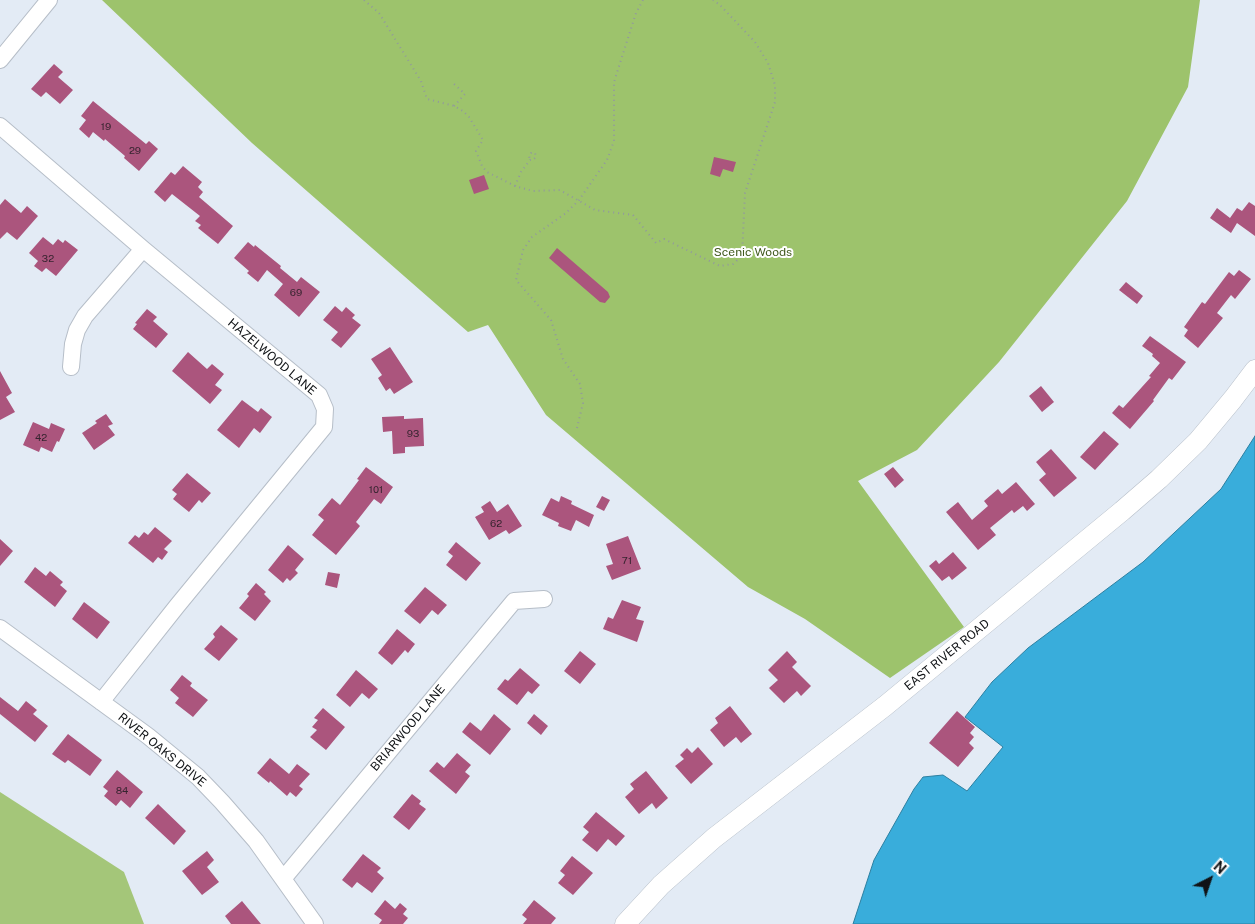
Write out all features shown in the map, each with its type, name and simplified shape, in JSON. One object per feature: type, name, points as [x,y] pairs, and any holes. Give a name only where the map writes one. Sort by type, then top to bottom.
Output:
[{"type":"main road","name":"EAST RIVER ROAD","points":[[625,924],[661,885],[714,838],[885,706],[1137,498],[1198,441],[1255,370]]},
{"type":"street","points":[[0,60],[49,0]]},
{"type":"street","name":"HAZELWOOD LANE","points":[[0,126],[319,395],[325,408],[324,427],[101,702]]},
{"type":"street","points":[[71,368],[73,344],[77,330],[85,316],[144,249]]},
{"type":"street","name":"BRIARWOOD LANE","points":[[283,879],[514,601],[544,599]]},
{"type":"street","name":"RIVER OAKS DRIVE","points":[[0,628],[148,736],[198,777],[245,827],[315,924]]},
{"type":"path","points":[[364,0],[379,13],[421,81],[427,98],[454,106],[462,110],[469,117],[482,140],[476,151],[482,166],[488,172],[515,186],[533,191],[560,190],[595,210],[633,215],[656,243],[664,239],[720,266],[733,264],[742,256],[745,194],[775,102],[776,85],[768,63],[755,42],[713,0]]},
{"type":"path","points":[[577,428],[582,403],[580,384],[563,359],[551,320],[516,280],[522,250],[532,237],[566,213],[579,200],[607,160],[614,141],[614,82],[636,12],[643,0]]},
{"type":"path","points":[[454,84],[465,94],[454,106]]},
{"type":"path","points":[[515,186],[521,172],[530,160]]},
{"type":"path","points":[[485,176],[488,172]]},
{"type":"green space","name":"Scenic Woods","points":[[102,0],[1200,0],[1188,87],[1127,201],[999,362],[917,450],[858,481],[964,627],[890,678],[805,619],[748,587],[546,415],[488,325],[468,332],[252,143]]},
{"type":"green space","points":[[0,792],[124,872],[144,924],[0,924]]},
{"type":"water","points":[[1255,436],[1255,924],[853,924],[874,860],[914,789],[923,777],[943,775],[967,791],[1003,747],[965,717],[992,682],[1028,648],[1143,562],[1221,489]]},
{"type":"building","points":[[54,64],[63,72],[58,77],[73,90],[60,104],[46,92],[41,97],[31,89]]},
{"type":"building","points":[[93,101],[146,144],[149,141],[158,149],[139,171],[105,139],[104,141],[93,132],[89,138],[79,129],[86,120],[81,116]]},
{"type":"building","points":[[714,157],[736,162],[733,172],[723,169],[720,177],[710,174]]},
{"type":"building","points":[[183,166],[202,182],[198,187],[203,192],[199,197],[233,226],[218,244],[198,228],[201,225],[195,221],[200,216],[172,194],[165,202],[154,192],[171,172],[175,175]]},
{"type":"building","points":[[484,175],[489,189],[474,194],[469,180]]},
{"type":"building","points":[[5,199],[21,213],[27,206],[38,216],[17,240],[7,232],[0,239],[0,205]]},
{"type":"building","points":[[1249,202],[1255,206],[1255,236],[1237,223],[1231,233],[1210,218],[1217,208],[1230,218],[1237,208],[1242,211]]},
{"type":"building","points":[[43,237],[53,245],[58,239],[63,243],[65,240],[78,250],[56,276],[46,268],[42,272],[34,266],[38,261],[29,253]]},
{"type":"building","points":[[248,242],[254,247],[255,245],[281,266],[280,268],[297,282],[301,277],[320,292],[299,317],[274,295],[283,284],[267,270],[258,282],[234,258]]},
{"type":"building","points":[[557,248],[608,292],[610,297],[605,303],[600,302],[549,258]]},
{"type":"building","points":[[1239,270],[1251,279],[1235,299],[1231,295],[1217,313],[1223,318],[1198,348],[1184,336],[1188,330],[1184,327],[1202,302],[1205,304],[1229,272],[1234,276]]},
{"type":"building","points":[[1126,282],[1143,296],[1137,304],[1119,290]]},
{"type":"building","points":[[335,306],[342,312],[346,307],[355,315],[352,318],[361,325],[341,348],[331,340],[338,332],[323,320]]},
{"type":"building","points":[[147,309],[157,317],[153,321],[168,334],[156,348],[133,329],[137,324],[135,323]]},
{"type":"building","points":[[1150,336],[1186,362],[1172,380],[1169,378],[1154,401],[1130,429],[1112,413],[1119,405],[1123,408],[1151,377],[1149,376],[1160,363],[1152,356],[1153,354],[1142,346]]},
{"type":"building","points":[[390,347],[413,382],[394,394],[390,388],[386,391],[378,378],[382,375],[371,359]]},
{"type":"building","points":[[188,352],[207,369],[212,364],[224,374],[215,385],[222,390],[210,404],[172,371]]},
{"type":"building","points":[[0,371],[12,393],[6,397],[15,412],[0,420]]},
{"type":"building","points":[[1041,386],[1054,402],[1042,412],[1029,396]]},
{"type":"building","points":[[242,400],[258,412],[261,408],[272,417],[260,433],[254,428],[239,448],[217,430]]},
{"type":"building","points":[[106,414],[113,424],[108,426],[115,435],[94,450],[82,433]]},
{"type":"building","points":[[404,416],[404,419],[423,418],[424,446],[405,447],[405,453],[393,454],[392,431],[383,432],[382,417]]},
{"type":"building","points":[[33,422],[49,429],[51,423],[65,429],[52,452],[41,447],[39,452],[23,445]]},
{"type":"building","points":[[1104,431],[1119,444],[1095,470],[1080,457]]},
{"type":"building","points":[[1051,449],[1077,478],[1054,497],[1039,480],[1046,474],[1036,462]]},
{"type":"building","points":[[366,467],[393,487],[381,504],[374,499],[356,522],[360,526],[336,555],[312,535],[324,520],[318,515],[332,498],[340,505],[359,480],[357,479]]},
{"type":"building","points":[[893,467],[904,480],[895,488],[884,474]]},
{"type":"building","points":[[187,473],[211,493],[202,503],[199,500],[189,512],[173,499],[177,494],[172,490]]},
{"type":"building","points":[[1016,482],[1035,504],[1027,511],[1023,506],[1014,513],[1012,510],[990,528],[996,535],[978,550],[946,512],[958,502],[972,520],[988,506],[984,501],[998,489],[1002,494]]},
{"type":"building","points":[[561,496],[572,501],[571,504],[594,515],[589,527],[576,520],[571,531],[558,526],[559,523],[542,515],[551,498],[559,502]]},
{"type":"building","points":[[602,496],[610,500],[604,511],[596,507]]},
{"type":"building","points":[[490,501],[497,512],[508,504],[522,526],[509,534],[506,530],[489,540],[475,517],[484,512],[481,507]]},
{"type":"building","points":[[155,527],[172,541],[164,549],[168,552],[162,560],[158,557],[153,563],[128,543],[135,535],[139,538],[144,532],[148,535]]},
{"type":"building","points":[[628,536],[641,569],[612,580],[606,566],[613,564],[606,544]]},
{"type":"building","points":[[0,539],[13,551],[0,566]]},
{"type":"building","points":[[456,542],[481,563],[466,581],[446,565],[453,556],[448,552]]},
{"type":"building","points":[[288,545],[304,559],[295,570],[298,573],[290,581],[287,578],[283,583],[268,570]]},
{"type":"building","points":[[953,552],[967,568],[952,580],[949,576],[942,581],[929,566],[936,560],[939,564]]},
{"type":"building","points":[[35,567],[46,576],[50,571],[63,582],[60,585],[67,591],[55,607],[24,582]]},
{"type":"building","points":[[328,572],[340,574],[337,588],[325,585]]},
{"type":"building","points":[[256,583],[266,592],[264,594],[271,601],[255,621],[239,608],[249,596],[247,594]]},
{"type":"building","points":[[425,587],[447,605],[438,615],[432,610],[420,624],[404,611]]},
{"type":"building","points":[[622,600],[641,607],[636,619],[644,621],[637,642],[603,629],[608,617],[613,619]]},
{"type":"building","points":[[84,602],[110,622],[97,639],[72,619]]},
{"type":"building","points":[[221,625],[238,639],[219,661],[204,649],[215,637],[213,634]]},
{"type":"building","points":[[397,629],[415,644],[408,653],[405,650],[392,665],[378,653]]},
{"type":"building","points":[[580,651],[596,664],[580,684],[564,671]]},
{"type":"building","points":[[787,651],[797,662],[792,667],[811,686],[801,696],[797,691],[784,703],[769,688],[778,680],[768,670]]},
{"type":"building","points":[[520,668],[540,685],[532,694],[528,691],[517,705],[497,689],[505,679],[508,681]]},
{"type":"building","points":[[356,670],[378,689],[369,699],[362,693],[350,707],[336,695]]},
{"type":"building","points":[[182,675],[192,683],[190,686],[208,700],[193,717],[175,703],[179,698],[170,690]]},
{"type":"building","points":[[0,697],[18,711],[26,701],[37,710],[33,714],[48,726],[35,742],[0,714]]},
{"type":"building","points":[[730,706],[752,734],[741,743],[736,737],[724,747],[710,730],[718,723],[715,718]]},
{"type":"building","points":[[323,708],[345,727],[326,750],[310,737],[317,730],[312,727],[318,720],[314,718]]},
{"type":"building","points":[[957,711],[975,727],[970,733],[974,737],[969,743],[974,748],[958,767],[929,743]]},
{"type":"building","points":[[494,714],[511,729],[490,755],[462,732],[470,722],[481,731]]},
{"type":"building","points":[[534,714],[548,726],[541,735],[527,723]]},
{"type":"building","points":[[68,734],[102,760],[90,776],[68,760],[65,763],[52,754]]},
{"type":"building","points":[[698,747],[713,764],[691,784],[675,766],[684,759],[680,755],[687,748],[692,753]]},
{"type":"building","points":[[457,753],[471,765],[465,772],[470,776],[456,794],[429,771],[437,762],[444,768]]},
{"type":"building","points":[[270,758],[289,774],[297,764],[310,774],[299,786],[303,789],[296,797],[290,792],[287,796],[270,781],[269,783],[257,773]]},
{"type":"building","points":[[117,770],[143,792],[130,808],[121,800],[116,806],[104,796],[108,791],[103,787]]},
{"type":"building","points":[[646,771],[668,798],[656,809],[652,803],[639,814],[625,797],[634,789],[630,784]]},
{"type":"building","points":[[412,794],[421,801],[419,804],[426,809],[409,830],[393,817]]},
{"type":"building","points":[[158,804],[186,831],[174,845],[145,818]]},
{"type":"building","points":[[596,812],[625,836],[616,846],[608,839],[597,852],[582,840],[589,832],[583,827]]},
{"type":"building","points":[[207,851],[214,860],[207,867],[219,882],[202,895],[182,871]]},
{"type":"building","points":[[363,854],[381,868],[377,872],[384,878],[372,893],[357,882],[352,888],[342,880]]},
{"type":"building","points":[[572,856],[593,873],[573,895],[558,883],[565,875],[560,871]]},
{"type":"building","points":[[385,900],[395,909],[400,903],[407,909],[403,914],[408,918],[403,924],[379,924],[382,920],[374,914]]},
{"type":"building","points":[[534,900],[556,918],[551,924],[523,924],[527,919],[522,915]]},
{"type":"building","points":[[242,901],[261,924],[231,924],[225,916]]}]
